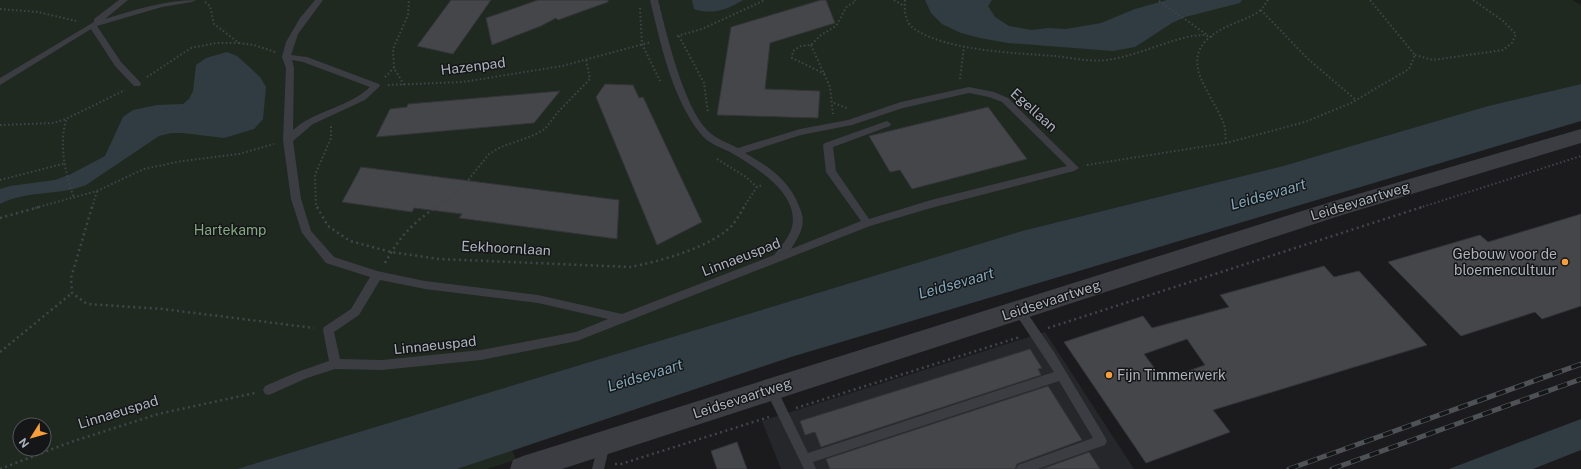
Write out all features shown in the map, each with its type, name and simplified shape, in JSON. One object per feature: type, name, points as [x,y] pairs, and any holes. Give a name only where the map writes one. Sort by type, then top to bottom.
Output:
[{"type":"street","name":"Leidsevaartweg","points":[[523,469],[601,458],[771,389],[1334,209],[1581,136]]},
{"type":"lane","points":[[0,82],[92,25],[124,0]]},
{"type":"lane","points":[[92,25],[161,5],[192,0]]},
{"type":"lane","points":[[319,0],[310,9],[288,47],[286,57],[290,68],[288,140],[296,199],[307,233],[330,260],[377,275],[440,287],[538,299],[622,318]]},
{"type":"lane","points":[[654,0],[664,39],[686,102],[703,132],[716,142],[737,152],[776,177],[792,198],[798,220],[793,238],[777,259]]},
{"type":"lane","points":[[92,25],[118,64],[137,84]]},
{"type":"lane","points":[[286,57],[304,59],[376,86],[368,94],[308,123],[288,140]]},
{"type":"lane","name":"Egellaan","points":[[737,152],[800,132],[832,127],[901,105],[969,90],[991,94],[1005,100],[1074,168]]},
{"type":"lane","points":[[887,124],[828,145],[831,172],[867,223],[931,204],[1074,168]]},
{"type":"lane","name":"Linnaeuspad","points":[[269,390],[304,374],[335,364],[382,365],[481,355],[577,336],[867,223]]},
{"type":"lane","points":[[335,364],[328,330],[355,312],[377,275]]},
{"type":"lane","points":[[1019,310],[1101,441],[1022,469]]},
{"type":"lane","points":[[771,389],[808,464],[1060,375]]},
{"type":"path","points":[[203,0],[210,6],[214,24],[239,43],[254,45],[286,57]]},
{"type":"path","points":[[404,85],[394,68],[393,49],[408,15],[409,0]]},
{"type":"path","name":"Hazenpad","points":[[376,86],[463,82],[562,66],[702,28],[765,0]]},
{"type":"path","points":[[825,74],[792,58],[793,50],[801,46],[811,45],[821,35],[836,26],[847,6],[855,2],[855,0]]},
{"type":"path","points":[[894,0],[904,6]]},
{"type":"path","points":[[905,0],[904,6],[907,19],[912,27],[924,35],[964,46],[1011,52],[1106,60],[1142,51],[1180,38],[1207,34]]},
{"type":"path","points":[[1226,143],[1224,123],[1203,84],[1196,62],[1200,48],[1217,32],[1250,18],[1261,10],[1268,0]]},
{"type":"path","points":[[1370,0],[1414,55],[1433,60],[1503,50],[1512,43],[1516,34],[1503,21],[1473,0]]},
{"type":"path","points":[[1159,1],[1212,37]]},
{"type":"path","points":[[0,9],[38,12],[92,25]]},
{"type":"path","points":[[1261,10],[1308,59],[1356,100]]},
{"type":"path","points":[[676,31],[704,84],[708,117]]},
{"type":"path","points":[[811,45],[825,74],[834,103],[832,127]]},
{"type":"path","points":[[954,93],[962,74],[964,46]]},
{"type":"path","points":[[1074,168],[1162,152],[1226,143],[1305,122],[1356,100],[1409,69],[1414,55]]},
{"type":"path","points":[[377,275],[397,242],[412,225],[461,188],[489,154],[501,147],[532,136],[545,129],[558,112],[590,79],[586,60]]},
{"type":"path","name":"Eekhoornlaan","points":[[332,112],[331,138],[315,175],[316,205],[328,226],[350,241],[391,252],[438,259],[528,264],[630,267],[653,263],[705,244],[734,224],[757,187],[776,177]]},
{"type":"path","points":[[66,119],[63,127],[66,170],[74,198]]},
{"type":"path","points":[[0,218],[74,198],[144,170],[182,161],[239,154],[288,140]]},
{"type":"path","name":"Leidsevaartweg","points":[[601,458],[621,464],[1034,333],[1581,156]]},
{"type":"path","points":[[0,180],[66,163]]},
{"type":"path","points":[[72,293],[71,278],[95,203],[97,190]]},
{"type":"path","points":[[72,293],[88,304],[163,309],[328,330]]},
{"type":"path","points":[[0,352],[72,293]]},
{"type":"path","name":"Linnaeuspad","points":[[0,469],[71,442],[158,414],[269,390]]},
{"type":"shaded area","points":[[1045,332],[1134,469],[781,469],[762,421]]},
{"type":"green space","name":"Hartekamp","points":[[0,0],[1572,0],[1581,5],[1581,84],[1488,106],[1283,166],[1022,231],[237,469],[0,469]]},
{"type":"green space","points":[[512,450],[516,460],[487,469],[457,469]]},
{"type":"water","points":[[692,0],[743,0],[725,9],[707,12],[694,9]]},
{"type":"water","points":[[925,0],[992,0],[988,6],[995,17],[1009,26],[1032,30],[1048,28],[1066,29],[1101,23],[1135,9],[1167,0],[1242,0],[1240,3],[1185,17],[1172,23],[1135,47],[1113,51],[1008,43],[961,33],[942,24],[931,13]]},
{"type":"water","points":[[227,52],[237,56],[245,63],[260,77],[266,87],[263,119],[254,129],[224,138],[183,133],[171,133],[159,136],[86,185],[65,191],[21,197],[0,204],[0,189],[10,186],[55,180],[71,174],[105,156],[123,117],[133,110],[157,105],[183,104],[189,99],[193,91],[196,65],[206,58]]},
{"type":"water","name":"Leidsevaart","points":[[1581,84],[1581,121],[791,357],[457,469],[237,469],[1022,231],[1283,166],[1488,106]]},
{"type":"water","points":[[1581,419],[1581,450],[1533,469],[1449,469]]},
{"type":"building","points":[[451,0],[491,0],[453,54],[417,46]]},
{"type":"building","points":[[538,0],[608,0],[608,2],[558,20],[556,18],[541,26],[492,45],[486,18]]},
{"type":"building","points":[[821,0],[826,0],[835,23],[770,43],[765,89],[820,91],[818,118],[717,115],[731,27]]},
{"type":"building","points":[[605,84],[633,85],[639,98],[643,97],[702,222],[657,245],[596,97]]},
{"type":"building","points":[[560,91],[534,123],[376,137],[390,109],[407,107],[408,104]]},
{"type":"building","points":[[988,107],[1027,159],[912,189],[900,170],[890,172],[869,136]]},
{"type":"building","points":[[361,167],[619,200],[617,239],[459,218],[462,214],[414,208],[412,212],[342,202]]},
{"type":"building","points":[[1581,214],[1581,306],[1542,319],[1535,312],[1461,336],[1388,262],[1480,235],[1488,242]]},
{"type":"building","points":[[1324,266],[1334,277],[1359,271],[1427,345],[1213,410],[1230,432],[1146,463],[1064,342],[1143,316],[1152,328],[1229,307],[1220,295]],"holes":[[[1187,339],[1205,365],[1163,380],[1144,354]]]},
{"type":"building","points":[[1030,349],[1042,368],[1038,369],[1041,375],[821,447],[815,432],[805,435],[800,421]]},
{"type":"building","points":[[1048,386],[1082,440],[1017,464],[1015,469],[830,469],[826,459]]},
{"type":"building","points":[[737,442],[747,469],[717,469],[711,451]]},
{"type":"building","points":[[1089,452],[1100,469],[1042,469]]},
{"type":"railway","points":[[1289,469],[1581,364]]},
{"type":"railway","points":[[1332,469],[1581,379]]},
{"type":"place","name":"Gebouw voor de bloemencultuur","points":[[1565,262]]},
{"type":"place","name":"Fijn Timmerwerk","points":[[1109,375]]}]
